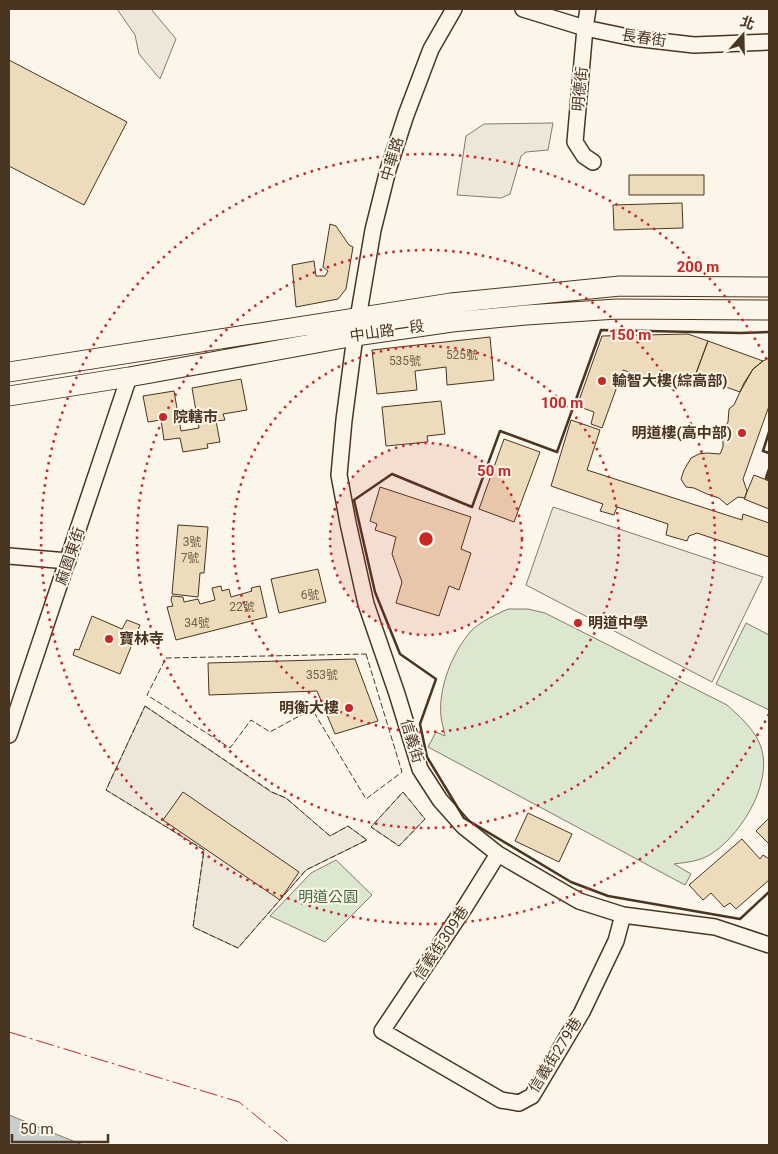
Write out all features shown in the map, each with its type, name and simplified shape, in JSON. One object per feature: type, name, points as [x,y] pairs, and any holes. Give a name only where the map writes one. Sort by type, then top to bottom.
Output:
[{"type":"main road","name":"中山路一段","points":[[9,396],[129,377],[357,327],[451,303],[620,286],[769,287]]},
{"type":"main road","name":"中山路一段","points":[[9,372],[357,327],[452,322],[617,309],[769,310]]},
{"type":"street","name":"中華路","points":[[357,327],[373,230],[388,170],[431,49],[454,9]]},
{"type":"street","name":"長春街","points":[[523,9],[585,28],[633,38],[694,45],[769,42]]},
{"type":"street","name":"明德街","points":[[588,9],[575,142],[584,156],[594,162]]},
{"type":"street","name":"信義街","points":[[357,327],[344,420],[339,474],[366,604],[420,768],[440,800],[464,827],[498,854],[579,901],[623,915],[715,927],[769,945]]},
{"type":"street","name":"麻園東街","points":[[9,734],[129,377]]},
{"type":"street","points":[[9,556],[68,561]]},
{"type":"street","name":"信義街309巷","points":[[382,1031],[498,854]]},
{"type":"street","name":"信義街279巷","points":[[382,1031],[501,1100],[519,1103],[532,1096],[582,1012],[616,941],[623,915]]},
{"type":"green space","points":[[508,609],[528,609],[545,613],[727,705],[753,731],[763,756],[763,772],[754,803],[736,831],[714,852],[690,862],[674,864],[691,874],[685,885],[428,747],[436,732],[445,736],[441,717],[442,694],[452,660],[464,640],[475,627],[488,618]]},
{"type":"green space","points":[[746,623],[769,635],[769,710],[716,684]]},
{"type":"green space","name":"明道公園","points":[[336,860],[372,895],[325,942],[270,916],[311,873]]},
{"type":"shaded area","points":[[117,9],[151,9],[176,39],[160,79],[139,54],[135,35]]},
{"type":"shaded area","points":[[553,123],[548,150],[526,152],[521,156],[510,194],[501,198],[457,195],[466,136],[484,124]]},
{"type":"shaded area","points":[[553,507],[763,577],[712,682],[526,585]]},
{"type":"shaded area","points":[[145,706],[271,792],[286,798],[330,836],[348,826],[367,840],[306,870],[238,948],[193,927],[204,850],[106,790]]},
{"type":"shaded area","points":[[403,792],[425,819],[399,846],[371,827]]},
{"type":"shaded area","points":[[9,1115],[83,1145],[9,1145]]},
{"type":"building","points":[[9,60],[127,122],[84,205],[9,166]]},
{"type":"building","points":[[629,175],[704,175],[704,195],[629,195]]},
{"type":"building","points":[[682,203],[683,228],[614,230],[613,205]]},
{"type":"building","points":[[330,224],[336,226],[349,245],[353,247],[346,289],[338,299],[296,307],[292,265],[314,261],[316,276],[325,276],[328,271],[323,267]]},
{"type":"building","name":"輸智大樓(綜高部)","points":[[688,334],[708,341],[695,376],[671,387],[623,370],[602,428],[591,424],[594,412],[577,406],[602,336]]},
{"type":"building","points":[[490,337],[494,380],[447,385],[446,367],[415,371],[417,390],[377,394],[372,350]]},
{"type":"building","points":[[708,341],[763,361],[753,369],[740,392],[695,376]]},
{"type":"building","name":"明道樓(高中部)","points":[[769,358],[769,406],[743,479],[747,491],[745,498],[738,497],[727,505],[719,498],[694,488],[686,487],[681,479],[691,458],[699,454],[720,454],[723,447],[725,427],[728,422],[729,409],[734,405],[753,369]]},
{"type":"building","name":"院轄市","points":[[241,379],[247,410],[223,414],[225,420],[216,421],[220,442],[207,444],[208,448],[183,452],[180,438],[164,440],[161,420],[148,422],[143,396],[174,391],[181,431],[199,428],[192,388]]},
{"type":"building","points":[[441,401],[445,434],[427,436],[428,442],[386,446],[382,407]]},
{"type":"building","points":[[571,420],[600,430],[587,470],[742,520],[743,514],[769,523],[769,557],[697,533],[689,536],[687,541],[666,535],[668,524],[617,507],[614,515],[600,511],[603,504],[551,486]]},
{"type":"building","points":[[504,439],[540,452],[514,522],[479,509]]},
{"type":"building","points":[[754,475],[769,481],[769,509],[744,499]]},
{"type":"building","points":[[380,487],[471,517],[461,549],[471,553],[459,590],[449,586],[439,616],[396,603],[402,582],[392,554],[396,537],[375,530],[377,524],[370,521]]},
{"type":"building","points":[[178,525],[208,527],[204,573],[200,573],[198,597],[172,594]]},
{"type":"building","points":[[318,569],[326,602],[279,613],[271,579]]},
{"type":"building","points":[[221,586],[222,591],[229,589],[231,597],[252,591],[251,588],[260,586],[267,617],[176,640],[167,607],[173,606],[172,596],[183,597],[184,602],[198,599],[200,604],[215,600],[212,588]]},
{"type":"building","name":"寶林寺","points":[[92,616],[122,629],[127,620],[140,625],[120,674],[73,655],[75,649],[79,650]]},
{"type":"building","name":"明衡大樓","points":[[355,659],[378,721],[335,734],[317,691],[209,695],[208,663]]},
{"type":"building","points":[[183,792],[299,872],[280,900],[163,820]]},
{"type":"building","points":[[528,813],[572,834],[559,862],[515,841]]},
{"type":"building","points":[[769,818],[769,844],[756,831]]},
{"type":"building","points":[[742,839],[760,859],[763,855],[769,859],[769,880],[736,909],[730,903],[724,907],[711,893],[703,900],[689,885]]},
{"type":"fence","points":[[366,654],[402,772],[366,799],[312,709],[270,732],[251,720],[230,748],[147,695],[166,658],[366,654]]},
{"type":"fence","points":[[145,706],[272,792],[286,798],[330,836],[348,826],[367,840],[306,870],[238,948],[193,927],[204,850],[106,790],[145,706]]},
{"type":"fence","points":[[403,792],[425,819],[399,846],[371,827],[403,792]]},
{"type":"wall","points":[[769,332],[601,330],[557,452],[500,431],[472,507],[392,474],[354,500],[375,592],[400,654],[436,679],[420,724],[427,757],[464,818],[571,882],[608,896],[740,919],[769,892]]},
{"type":"wall","points":[[769,432],[763,451],[769,453]]},
{"type":"wall","points":[[769,469],[766,478],[769,479]]},
{"type":"power","points":[[9,1032],[239,1102],[292,1145]]},
{"type":"place","name":"輸智大樓(綜高部)","points":[[602,381]]},
{"type":"place","name":"院轄市","points":[[163,417]]},
{"type":"place","name":"明道樓(高中部)","points":[[742,433]]},
{"type":"place","name":"明道中學","points":[[578,623]]},
{"type":"place","name":"寶林寺","points":[[109,639]]},
{"type":"place","name":"明衡大樓","points":[[349,708]]}]
